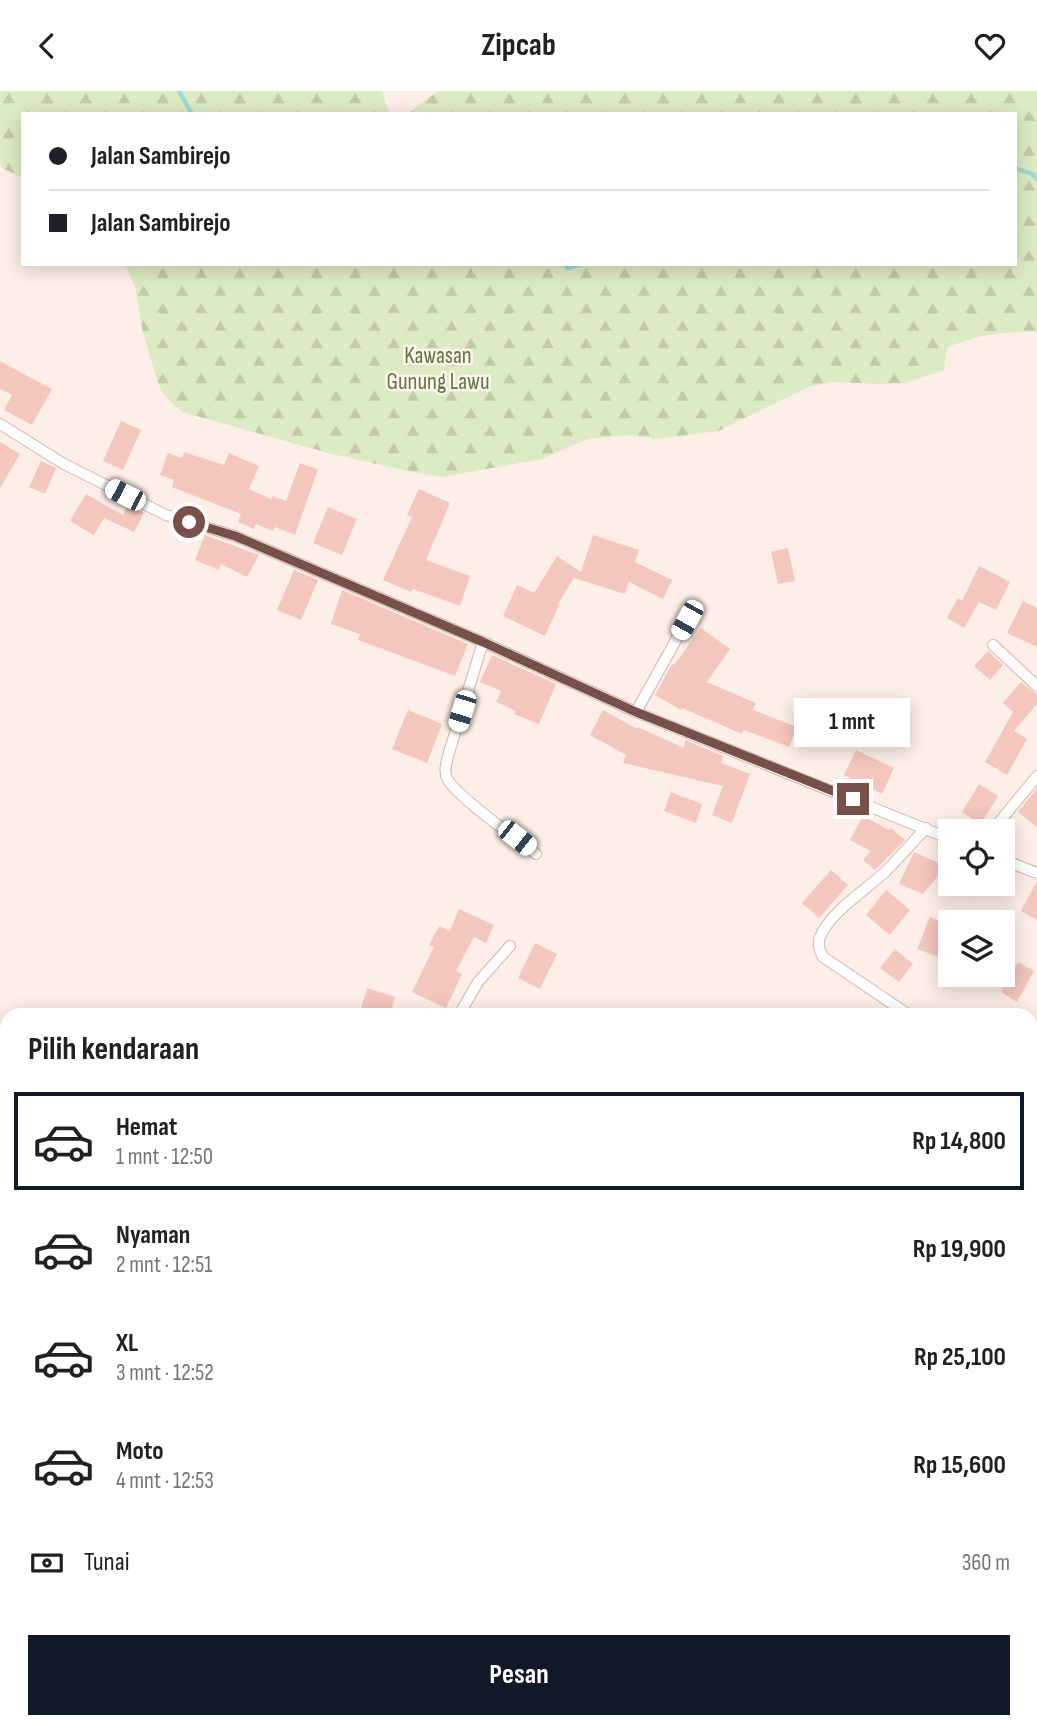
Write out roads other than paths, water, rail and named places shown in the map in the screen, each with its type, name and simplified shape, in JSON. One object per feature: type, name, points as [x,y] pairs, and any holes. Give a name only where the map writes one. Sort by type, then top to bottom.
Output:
[{"type":"street","points":[[0,424],[64,464],[166,515],[235,536],[483,642],[636,712],[938,834]]},
{"type":"street","points":[[636,712],[687,620]]},
{"type":"street","points":[[483,642],[448,756],[446,777],[457,792],[536,854]]},
{"type":"street","points":[[993,645],[1037,686]]},
{"type":"street","points":[[1002,819],[1037,776]]},
{"type":"street","points":[[899,1008],[823,957],[818,939],[845,907],[885,872],[926,828]]},
{"type":"street","points":[[1015,865],[1037,873]]},
{"type":"street","points":[[463,1008],[478,982],[510,946]]},
{"type":"waterway","points":[[179,91],[191,112]]},
{"type":"waterway","points":[[1017,169],[1032,174],[1037,179]]},
{"type":"waterway","points":[[566,266],[574,266]]},
{"type":"park label","name":"Kawasan Gunung Lawu","points":[[438,369]]}]
